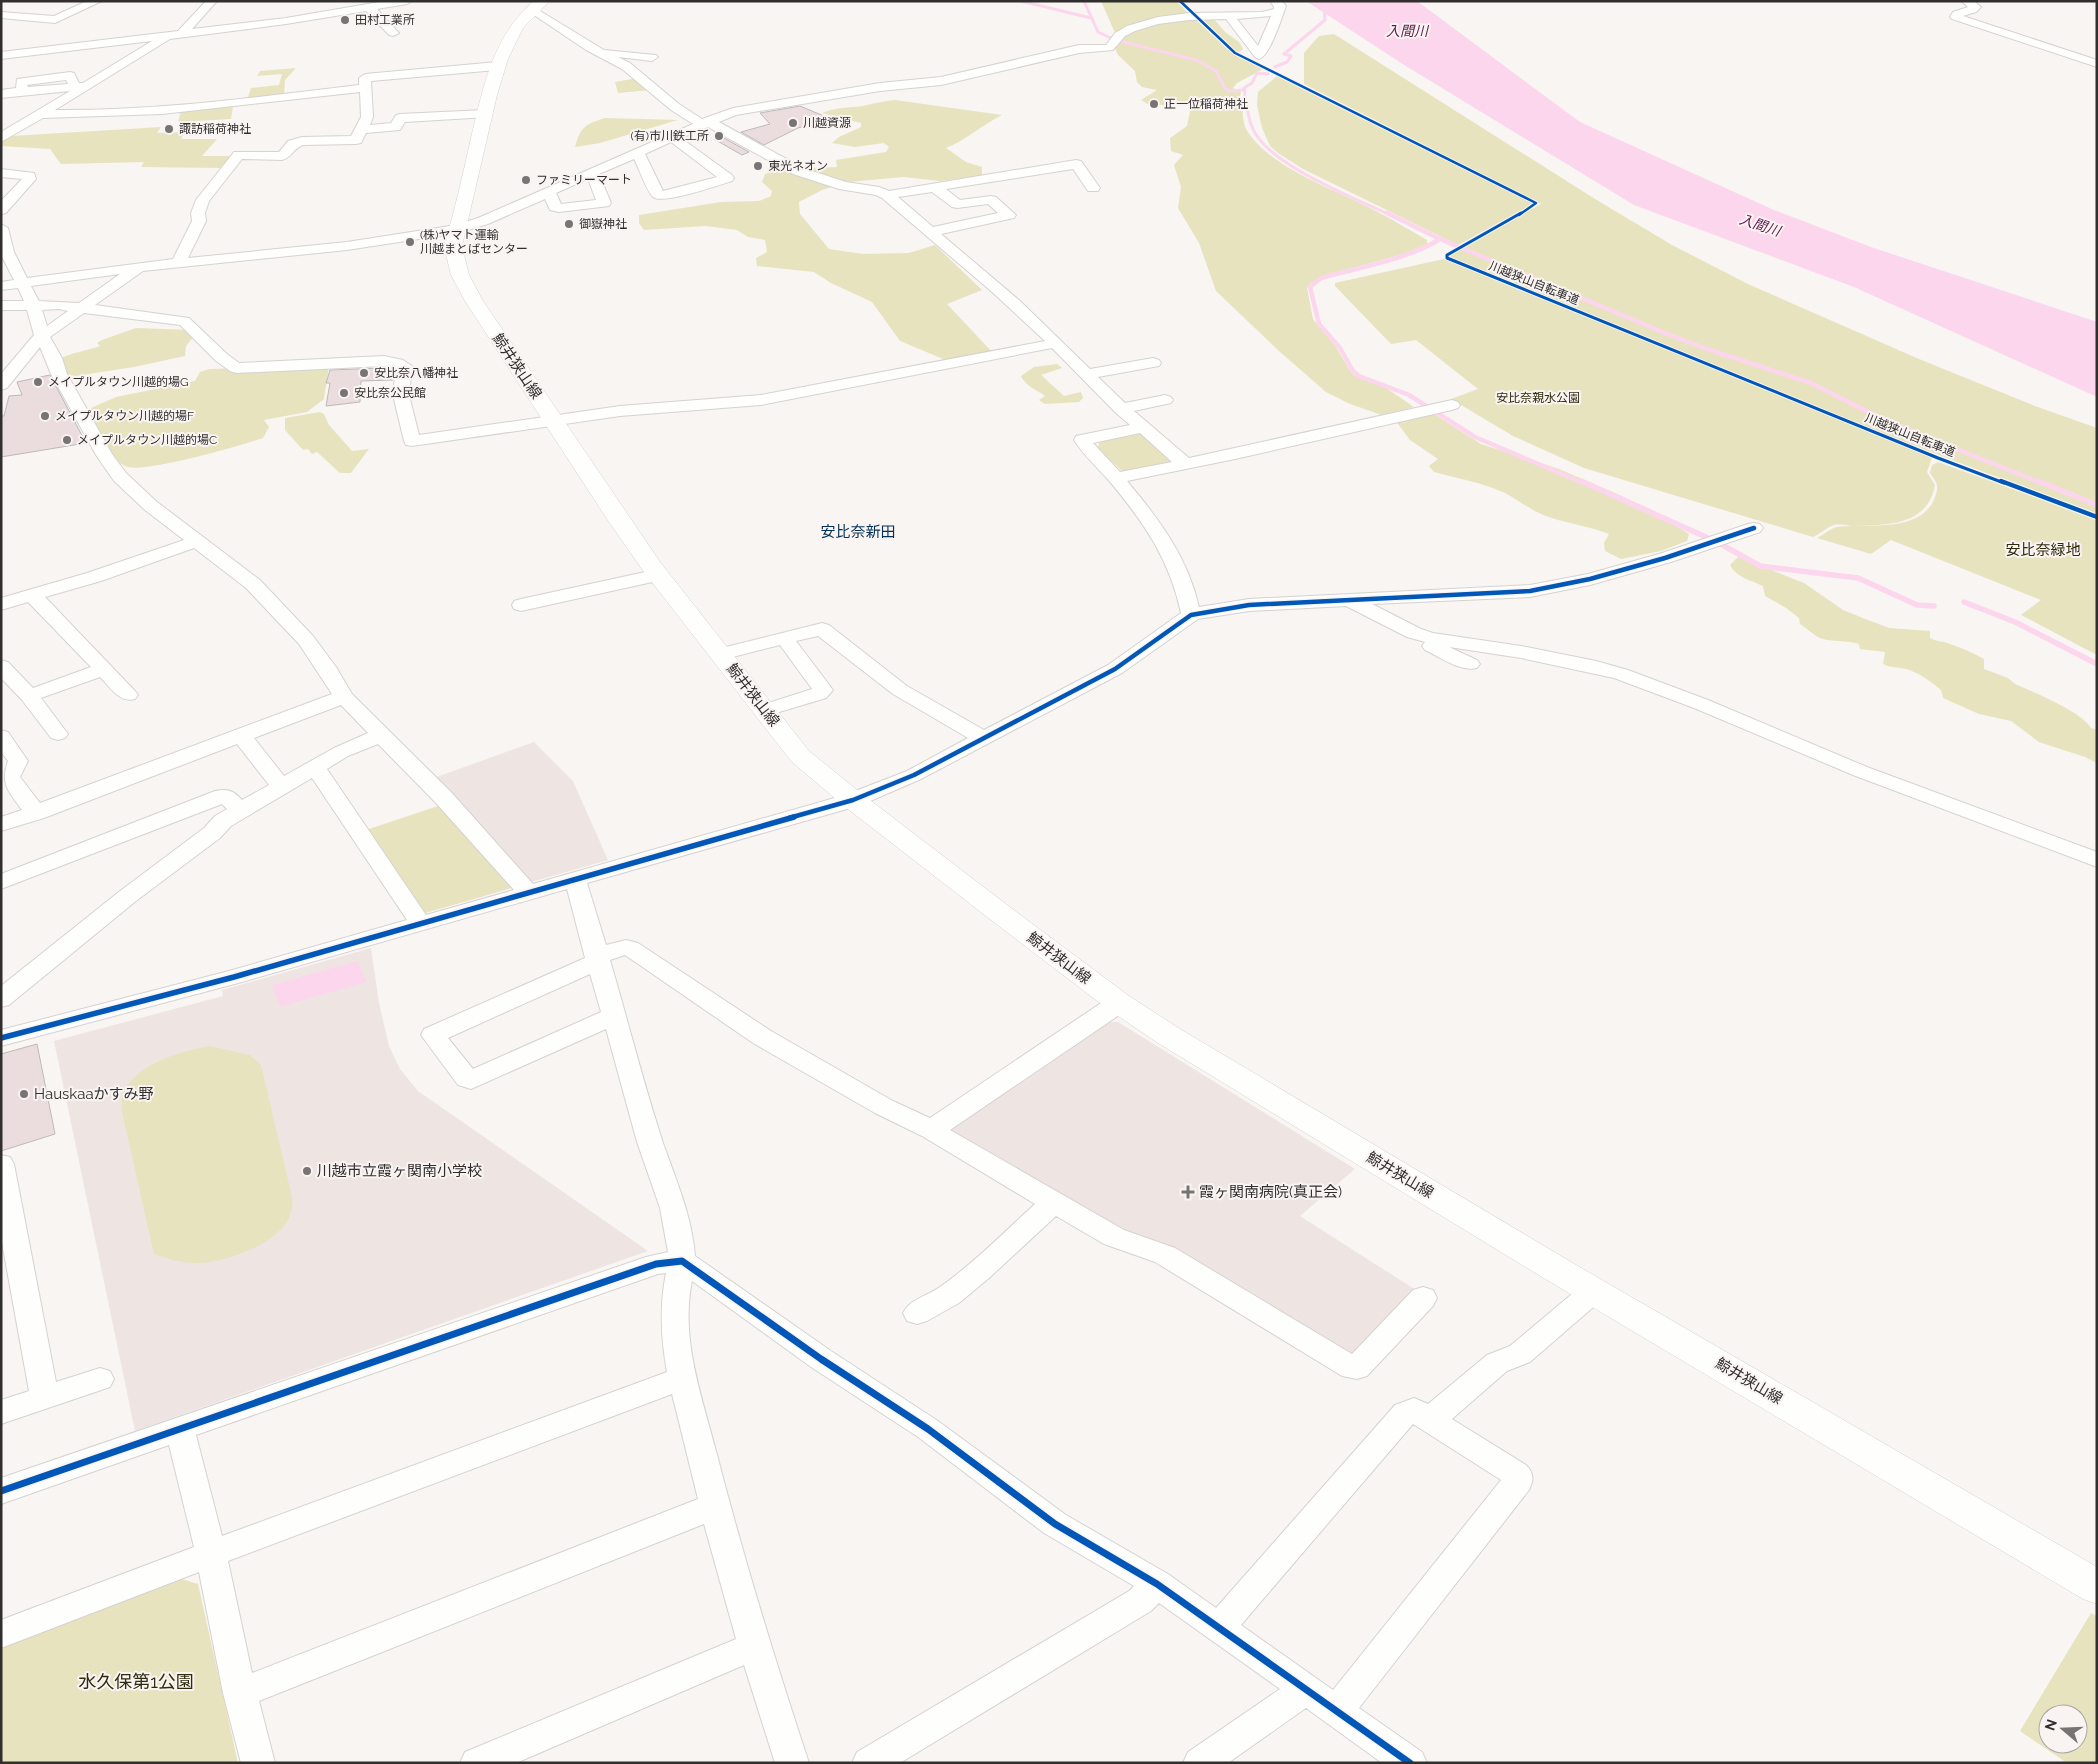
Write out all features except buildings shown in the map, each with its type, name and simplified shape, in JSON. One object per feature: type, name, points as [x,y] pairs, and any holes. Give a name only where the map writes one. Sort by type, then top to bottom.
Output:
[{"type":"main road","name":"鯨井狭山線","points":[[537,5],[519,24],[497,66],[453,246],[455,265],[462,282],[618,519],[659,576],[766,710],[800,756],[853,800],[1119,1003],[1169,1036],[1542,1261],[1595,1290],[2097,1587]]},
{"type":"street","points":[[1,16],[55,20],[97,1]]},
{"type":"street","points":[[1,138],[151,47],[175,35],[212,1]]},
{"type":"street","points":[[1,56],[175,35],[369,8],[406,1]]},
{"type":"street","points":[[1966,1],[1975,7],[1972,10],[1957,14],[1956,17],[2097,64]]},
{"type":"street","points":[[537,5],[597,52],[626,66],[675,107],[798,172],[844,186],[879,191],[887,195],[992,283],[1088,374],[1121,409],[1184,463]]},
{"type":"street","points":[[1229,16],[1258,55],[1273,26],[1277,6]]},
{"type":"street","points":[[1,286],[139,267],[347,246],[458,229],[483,222],[705,122],[733,112],[880,87],[941,81],[1079,49],[1108,48],[1122,34],[1156,22],[1204,15],[1262,15],[1277,6]]},
{"type":"street","points":[[369,8],[393,33]]},
{"type":"street","points":[[151,47],[175,48]]},
{"type":"street","points":[[597,52],[652,57]]},
{"type":"street","points":[[178,263],[199,221],[198,213],[204,200],[221,179],[226,169],[239,155],[282,156],[293,144],[302,141],[356,140],[364,123],[365,78],[497,66]]},
{"type":"street","points":[[1,94],[88,85]]},
{"type":"street","points":[[41,114],[169,110],[364,88]]},
{"type":"street","points":[[364,123],[396,127],[400,118],[484,114]]},
{"type":"street","points":[[637,152],[659,195],[672,194],[726,178],[672,137]]},
{"type":"street","points":[[887,195],[1076,164],[1093,188]]},
{"type":"street","points":[[1,173],[29,176],[29,179],[1,210]]},
{"type":"street","points":[[549,192],[555,207],[559,208],[604,203],[592,173]]},
{"type":"street","points":[[929,232],[1010,216],[991,200],[957,204],[935,187]]},
{"type":"street","points":[[1,228],[4,252],[33,304],[42,336],[60,374],[97,443],[120,476],[151,506],[253,584],[291,624],[325,665],[344,697],[443,796],[529,893]]},
{"type":"street","points":[[1,385],[42,336],[85,308],[139,267]]},
{"type":"street","points":[[1,306],[33,304],[85,308],[184,321],[191,326],[223,361],[236,368],[384,361],[397,363],[404,366],[401,395],[412,441],[552,418],[652,407],[761,400],[1056,344]]},
{"type":"street","points":[[1088,374],[1154,363]]},
{"type":"street","points":[[1121,409],[1165,400]]},
{"type":"street","points":[[1116,478],[1235,454],[1446,406]]},
{"type":"street","points":[[1143,427],[1082,440],[1116,478],[1174,556],[1189,596],[1191,615]]},
{"type":"street","points":[[1,1038],[234,977],[853,800],[914,775],[1115,669],[1191,615],[1249,605],[1507,594],[1552,588],[1665,558],[1754,528]]},
{"type":"street","points":[[1,604],[94,577],[197,541]]},
{"type":"street","points":[[521,605],[659,576]]},
{"type":"street","points":[[32,595],[128,695]]},
{"type":"street","points":[[1350,601],[1414,633],[1430,638],[1521,652],[1621,674],[1701,704],[1860,771],[2097,860]]},
{"type":"street","points":[[721,654],[822,629],[900,690],[982,738]]},
{"type":"street","points":[[766,710],[819,694],[824,690],[784,638]]},
{"type":"street","points":[[1430,638],[1429,644],[1470,664]]},
{"type":"street","points":[[1,666],[29,696],[58,734]]},
{"type":"street","points":[[29,696],[104,669]]},
{"type":"street","points":[[1,825],[344,697]]},
{"type":"street","points":[[240,735],[282,787]]},
{"type":"street","points":[[1,999],[128,896],[212,833],[223,821],[341,752],[381,735]]},
{"type":"street","points":[[1,736],[18,761],[9,777],[36,813]]},
{"type":"street","points":[[315,767],[420,923]]},
{"type":"street","points":[[1,882],[222,796],[227,796],[240,810]]},
{"type":"street","points":[[574,879],[650,1142],[673,1208],[680,1238],[682,1261],[676,1290],[675,1338],[683,1378],[715,1506],[754,1646],[792,1763]]},
{"type":"street","points":[[614,1016],[471,1080],[467,1079],[433,1035],[597,958],[626,947],[630,948],[762,1037],[884,1107],[931,1130],[1114,1237],[1165,1255],[1352,1368],[1357,1368],[1423,1298]]},
{"type":"street","points":[[931,1130],[1119,1003]]},
{"type":"street","points":[[1,1164],[45,1398]]},
{"type":"street","points":[[917,1313],[949,1295],[979,1271],[1054,1202]]},
{"type":"street","points":[[1,1491],[656,1264],[682,1261],[821,1360],[928,1429],[1055,1524],[1157,1584],[1410,1763]]},
{"type":"street","points":[[1430,1420],[1497,1363],[1520,1354],[1595,1290]]},
{"type":"street","points":[[1,1634],[683,1378]]},
{"type":"street","points":[[1,1412],[100,1379]]},
{"type":"street","points":[[1219,1628],[1405,1413],[1414,1410],[1515,1474],[1518,1477],[1518,1481],[1337,1711]]},
{"type":"street","points":[[180,1429],[211,1554],[240,1693],[258,1763]]},
{"type":"street","points":[[240,1693],[715,1506]]},
{"type":"street","points":[[869,1763],[1140,1601],[1157,1584]]},
{"type":"street","points":[[477,1763],[754,1646]]},
{"type":"street","points":[[1200,1763],[1306,1690]]},
{"type":"shaded area","points":[[534,742],[573,781],[608,860],[531,882],[524,881],[431,779]]},
{"type":"shaded area","name":"川越市立霞ヶ関南小学校","points":[[371,948],[379,1003],[389,1046],[400,1069],[418,1091],[648,1251],[135,1431],[54,1041],[223,996],[222,990]]},
{"type":"shaded area","name":"霞ヶ関南病院(真正会)","points":[[1104,1022],[1118,1022],[1355,1169],[1300,1216],[1419,1292],[1359,1358],[1120,1234],[948,1136],[949,1127]]},
{"type":"green space","points":[[1101,1],[1176,1],[1190,15],[1115,33]]},
{"type":"green space","points":[[1193,17],[1227,49],[1263,69],[1237,83],[1233,88],[1241,92],[1239,100],[1245,126],[1257,143],[1286,166],[1381,213],[1427,240],[1427,245],[1414,251],[1324,276],[1311,283],[1307,288],[1313,319],[1336,347],[1351,372],[1355,376],[1386,388],[1414,407],[1382,415],[1350,404],[1326,392],[1279,351],[1216,291],[1199,243],[1178,208],[1181,187],[1174,165],[1183,155],[1171,151],[1170,138],[1187,126],[1192,102],[1151,106],[1141,100],[1157,90],[1142,87],[1137,82],[1135,71],[1118,55],[1115,48],[1120,40],[1138,29],[1161,22]]},
{"type":"green space","points":[[1201,18],[1214,19],[1225,32],[1239,42],[1243,49],[1238,53],[1233,50]]},
{"type":"green space","points":[[1334,34],[1595,199],[1672,245],[1748,284],[1919,359],[2035,406],[2097,428],[2097,515],[1873,430],[1452,258],[1450,256],[1455,252],[1541,204],[1304,84],[1304,53],[1319,36]]},
{"type":"green space","points":[[296,68],[285,80],[284,96],[247,100],[251,88],[279,85],[282,74],[257,76],[260,71]]},
{"type":"green space","points":[[1277,76],[1532,203],[1460,244],[1456,244],[1303,169],[1270,146],[1262,128],[1257,105],[1258,92]]},
{"type":"green space","points":[[638,78],[651,90],[618,93],[615,82]]},
{"type":"green space","points":[[895,100],[1002,115],[946,148],[966,162],[982,167],[982,176],[940,181],[904,177],[848,182],[822,190],[799,202],[800,214],[829,249],[863,254],[909,253],[935,245],[982,290],[947,304],[993,353],[948,361],[900,341],[872,302],[831,283],[814,272],[757,266],[756,258],[767,252],[765,240],[748,237],[737,230],[705,226],[644,230],[639,223],[639,215],[721,202],[759,201],[771,196],[772,191],[762,182],[765,174],[783,169],[837,167],[836,160],[886,152],[889,147],[884,143],[855,147],[832,143],[839,137],[861,127],[861,123],[822,113]]},
{"type":"green space","points":[[233,107],[231,119],[178,122],[181,111]]},
{"type":"green space","points":[[605,118],[678,120],[600,143],[575,147],[579,135],[585,127]]},
{"type":"green space","points":[[161,127],[157,133],[185,132],[181,139],[217,139],[202,156],[233,156],[222,168],[141,167],[144,162],[61,164],[50,149],[1,146],[1,143],[12,136]]},
{"type":"green space","name":"安比奈親水公園","points":[[1444,259],[1932,458],[1927,472],[1935,485],[1931,498],[1924,509],[1915,516],[1904,520],[1879,525],[1853,526],[1836,524],[1813,537],[1584,468],[1513,436],[1451,399],[1478,389],[1416,340],[1391,344],[1335,286],[1335,283]]},
{"type":"green space","points":[[136,328],[191,330],[195,335],[186,346],[185,356],[134,367],[76,376],[68,375],[59,360],[100,346],[97,343],[102,340]]},
{"type":"green space","points":[[1057,364],[1062,368],[1041,375],[1064,396],[1081,392],[1083,398],[1079,402],[1045,404],[1039,400],[1045,396],[1028,385],[1021,376],[1034,367]]},
{"type":"green space","points":[[329,366],[324,399],[307,412],[264,420],[269,427],[263,438],[216,452],[155,466],[139,468],[121,464],[108,451],[92,415],[91,408],[116,397],[195,381],[200,372],[209,369]]},
{"type":"green space","points":[[320,412],[324,414],[329,425],[352,451],[369,449],[351,473],[340,473],[317,452],[312,454],[308,449],[303,450],[285,430],[285,418]]},
{"type":"green space","points":[[1431,412],[1481,444],[1559,469],[1656,512],[1689,534],[1687,541],[1661,551],[1621,559],[1605,551],[1604,543],[1609,534],[1543,515],[1505,493],[1488,486],[1434,472],[1429,466],[1438,459],[1410,440],[1395,420]]},
{"type":"green space","points":[[1143,431],[1175,462],[1124,473],[1098,448],[1100,439]]},
{"type":"green space","name":"安比奈緑地","points":[[1938,462],[2097,520],[2097,655],[2021,615],[2041,600],[1891,540],[1871,554],[1817,538],[1837,527],[1877,526],[1906,522],[1918,517],[1928,509],[1936,495],[1937,484],[1930,473],[1932,465]]},
{"type":"green space","points":[[1738,557],[1804,583],[1843,610],[1889,628],[1930,631],[1930,638],[1959,647],[1984,659],[1984,669],[2008,678],[2015,684],[2068,709],[2078,715],[2091,728],[2097,730],[2097,763],[2085,757],[2039,742],[2011,721],[1979,714],[1943,698],[1941,690],[1920,675],[1911,670],[1883,664],[1885,652],[1860,649],[1859,644],[1828,640],[1817,636],[1800,624],[1799,618],[1786,608],[1765,596],[1763,586],[1736,573],[1730,565]]},
{"type":"green space","points":[[441,805],[515,887],[422,914],[366,830]]},
{"type":"green space","points":[[210,1046],[250,1055],[261,1065],[292,1197],[292,1208],[286,1223],[277,1233],[251,1250],[221,1260],[195,1263],[169,1259],[154,1254],[122,1112],[122,1097],[129,1083],[149,1066],[186,1051]]},
{"type":"green space","name":"水久保第1公園","points":[[178,1578],[198,1584],[238,1763],[1,1763],[1,1644]]},
{"type":"green space","points":[[2091,1613],[2097,1616],[2097,1763],[2067,1763],[2054,1754],[2088,1754],[2088,1704],[2038,1704],[2038,1743],[2020,1731]]},
{"type":"water","name":"入間川","points":[[1306,1],[1417,1],[1580,122],[1774,210],[1871,247],[2097,322],[2097,397],[1854,287],[1634,205],[1401,63]]},
{"type":"water","points":[[358,961],[366,982],[280,1007],[272,985]]},
{"type":"waterway","points":[[1021,1],[1091,18]]},
{"type":"waterway","points":[[1084,1],[1098,32],[1111,38]]},
{"type":"waterway","points":[[1275,67],[1287,62],[1291,56],[1284,54],[1325,20],[1324,7],[1317,1]]},
{"type":"waterway","points":[[1115,40],[1196,60],[1216,71],[1225,88],[1229,91],[1244,90]]},
{"type":"waterway","points":[[1244,88],[1252,83],[1257,73],[1268,74]]},
{"type":"waterway","points":[[1244,89],[1252,127],[1261,141],[1275,154],[1313,178],[1390,215]]},
{"type":"waterway","points":[[1387,213],[1440,239]]},
{"type":"waterway","points":[[1440,239],[1665,333],[1707,349],[1811,383],[1884,420],[2041,483]]},
{"type":"waterway","points":[[1440,239],[1398,257],[1321,278],[1310,287],[1319,324],[1340,348],[1353,371],[1359,376],[1409,395],[1475,437],[1583,483]]},
{"type":"waterway","points":[[1581,481],[1717,542],[1760,566],[1858,578],[1917,605],[1934,606]]},
{"type":"waterway","points":[[2038,481],[2097,505]]},
{"type":"waterway","points":[[1964,602],[2015,622],[2097,664]]},
{"type":"cycle path","name":"川越狭山自転車道","points":[[1180,1],[1235,53],[1536,203],[1534,206],[1447,255],[1447,258],[1938,458],[2097,517]]},
{"type":"cycle path","points":[[1,1038],[234,977],[853,800],[914,775],[1088,684],[1115,669],[1191,615],[1249,605],[1530,591],[1590,579],[1665,558],[1754,528]]},
{"type":"cycle path","points":[[1,1491],[656,1264],[682,1261],[821,1359],[928,1429],[1055,1524],[1157,1584],[1410,1763]]},
{"type":"place","name":"田村工業所","points":[[345,20]]},
{"type":"place","name":"正一位稲荷神社","points":[[1154,104]]},
{"type":"place","name":"川越資源","points":[[793,123]]},
{"type":"place","name":"諏訪稲荷神社","points":[[169,129]]},
{"type":"place","name":"(有)市川鉄工所","points":[[719,136]]},
{"type":"place","name":"東光ネオン","points":[[758,166]]},
{"type":"place","name":"ファミリーマート","points":[[526,180]]},
{"type":"place","name":"御嶽神社","points":[[569,224]]},
{"type":"place","name":"(株)ヤマト運輸 川越まとばセンター","points":[[410,242]]},
{"type":"place","name":"安比奈八幡神社","points":[[364,373]]},
{"type":"place","name":"メイプルタウン川越的場G","points":[[38,382]]},
{"type":"place","name":"安比奈公民館","points":[[344,393]]},
{"type":"place","name":"メイプルタウン川越的場F","points":[[45,416]]},
{"type":"place","name":"メイプルタウン川越的場C","points":[[67,440]]},
{"type":"place","name":"Hauskaaかすみ野","points":[[24,1094]]},
{"type":"place","name":"川越市立霞ヶ関南小学校","points":[[307,1171]]},
{"type":"place","name":"霞ヶ関南病院(真正会)","points":[[1188,1192]]},
{"type":"district","name":"安比奈新田","points":[[858,532]]}]
